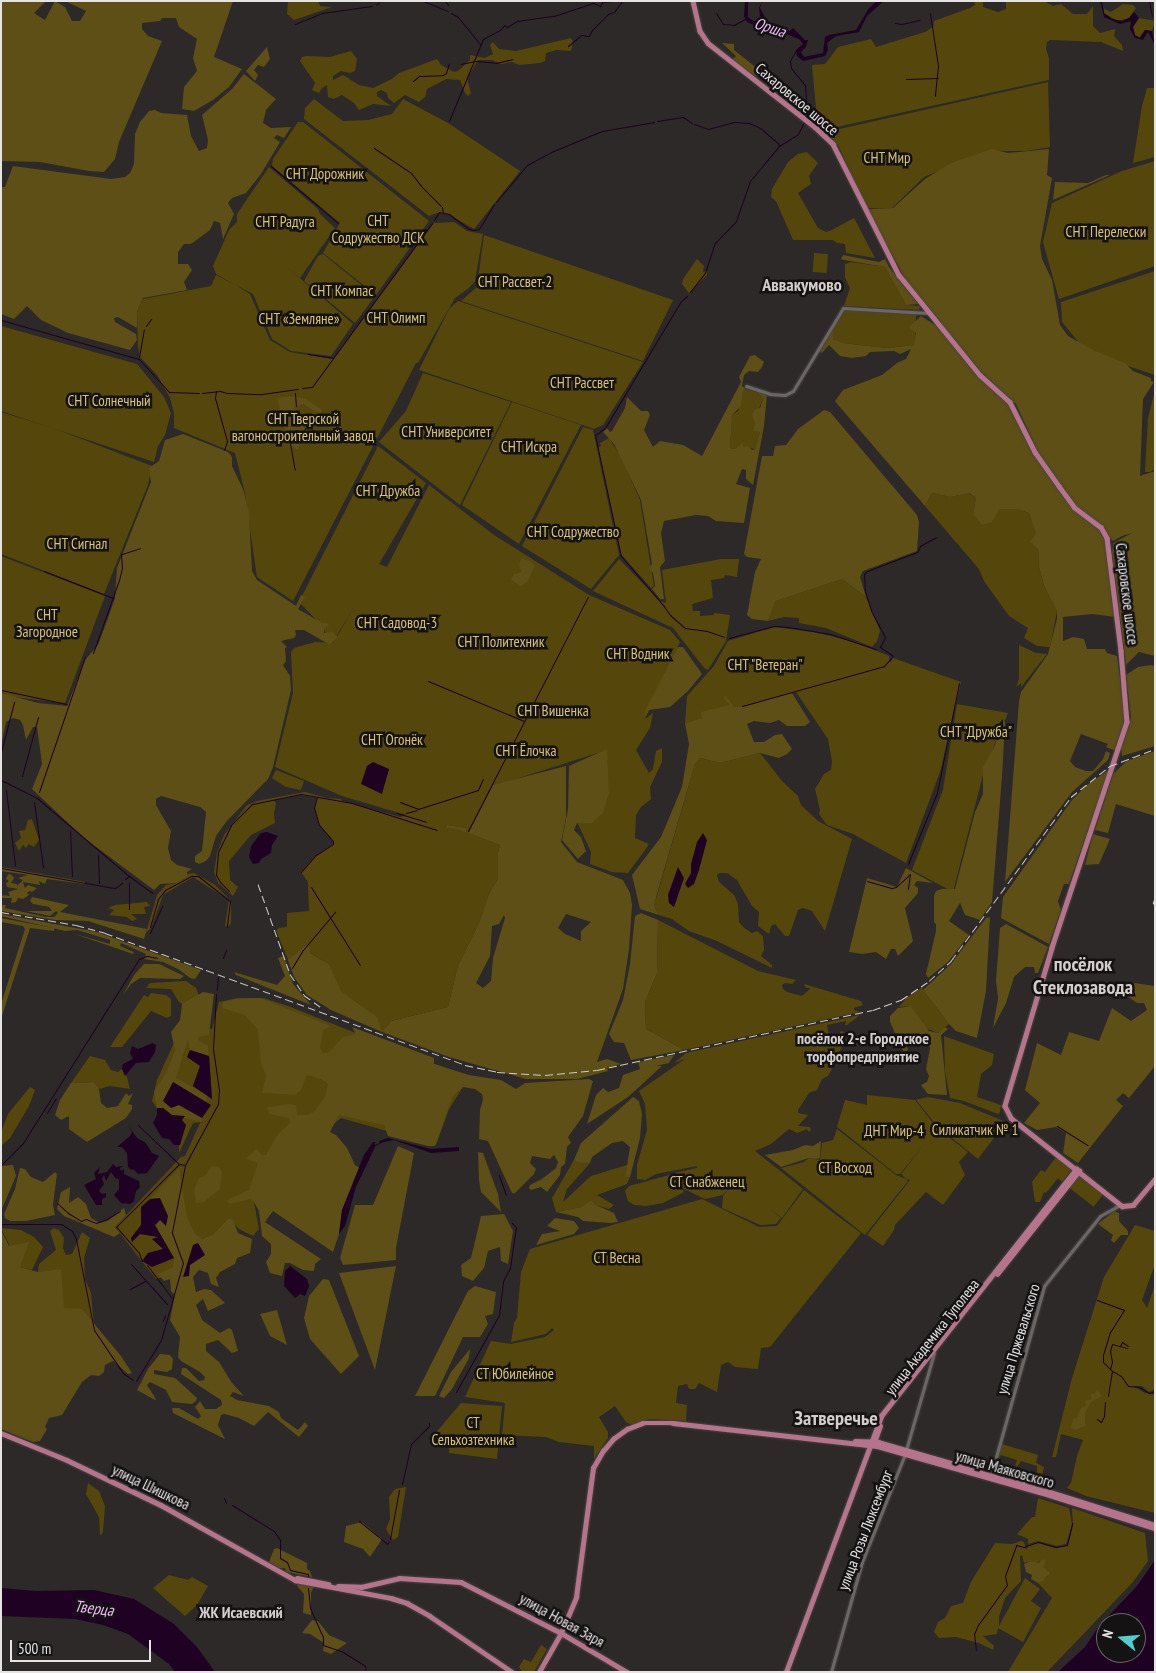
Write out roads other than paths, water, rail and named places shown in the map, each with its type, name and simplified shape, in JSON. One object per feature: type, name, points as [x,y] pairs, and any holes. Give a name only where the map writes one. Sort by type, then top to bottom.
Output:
[{"type":"main road","name":"Сахаровское шоссе","points":[[693,1],[700,30],[707,42],[814,125],[833,144],[842,159],[886,253],[901,278],[980,375],[1010,402],[1035,452],[1074,507],[1102,529],[1109,545],[1127,722],[1050,951],[1005,1104],[1011,1118],[1078,1170]]},
{"type":"main road","points":[[1078,1170],[1120,1205],[1127,1207],[1134,1205],[1155,1179]]},
{"type":"main road","name":"улица Академика Туполева","points":[[787,1672],[881,1416],[1078,1170]]},
{"type":"main road","name":"улица Маяковского","points":[[560,1632],[577,1593],[591,1472],[609,1443],[632,1427],[654,1422],[872,1443],[990,1476],[1155,1527]]},
{"type":"main road","name":"улица Шишкова","points":[[1,1433],[67,1460],[161,1505],[283,1574],[308,1584],[391,1598],[407,1603],[430,1616],[512,1672]]},
{"type":"main road","name":"улица Шишкова","points":[[283,1574],[341,1587]]},
{"type":"main road","name":"улица Новая Заря","points":[[341,1587],[361,1587],[399,1578],[461,1582],[560,1632],[627,1672]]},
{"type":"main road","points":[[539,1672],[560,1632]]},
{"type":"street","points":[[746,386],[770,394],[784,395],[793,391],[843,308],[929,313]]},
{"type":"street","name":"улица Пржевальского","points":[[990,1476],[1044,1286],[1100,1216],[1120,1205]]},
{"type":"street","name":"улица Розы Люксембург","points":[[831,1672],[861,1564],[906,1452],[933,1352]]},
{"type":"water","name":"Орша","points":[[745,1],[748,1],[748,17],[753,21],[764,21],[760,16],[759,8],[762,2],[760,8],[767,21],[782,29],[790,31],[793,28],[805,40],[808,40],[806,47],[801,52],[804,57],[823,53],[825,37],[856,30],[869,8],[877,1],[884,1],[867,16],[859,32],[836,36],[827,43],[828,50],[825,56],[803,61],[797,56],[796,50],[803,44],[799,39],[765,26],[747,22],[744,16]]},
{"type":"water","points":[[1100,1],[1102,1],[1104,13],[1112,19],[1122,21],[1129,18],[1134,12],[1139,18],[1133,27],[1135,35],[1140,38],[1145,30],[1152,31],[1155,45],[1148,32],[1143,40],[1135,38],[1130,29],[1131,21],[1120,24],[1104,17]]},
{"type":"water","points":[[373,762],[389,769],[382,794],[361,784],[367,766]]},
{"type":"water","points":[[267,832],[278,836],[272,845],[271,853],[261,859],[259,863],[253,864],[249,857],[251,846],[261,833]]},
{"type":"water","points":[[703,833],[707,840],[699,870],[694,884],[688,888],[685,884],[691,873],[691,864],[697,842]]},
{"type":"water","points":[[678,867],[684,878],[674,907],[669,903],[668,895]]},
{"type":"water","points":[[153,1043],[156,1045],[155,1052],[149,1062],[136,1063],[125,1076],[122,1069],[123,1064],[133,1059],[130,1053],[132,1046],[138,1049]]},
{"type":"water","points":[[190,1050],[209,1056],[212,1099],[193,1086],[200,1066],[187,1057]]},
{"type":"water","points":[[173,1082],[211,1105],[202,1118],[179,1105],[171,1108],[163,1101]]},
{"type":"water","points":[[157,1108],[163,1108],[172,1115],[185,1116],[182,1120],[186,1125],[180,1145],[174,1145],[169,1139],[162,1138],[153,1123],[157,1115]]},
{"type":"water","points":[[128,1125],[137,1138],[146,1143],[152,1153],[159,1156],[147,1173],[138,1174],[133,1169],[131,1170],[128,1167],[127,1153],[122,1147],[117,1147],[132,1132]]},
{"type":"water","points":[[388,1138],[431,1149],[459,1147],[459,1151],[431,1153],[394,1140],[380,1143],[379,1141]]},
{"type":"water","points":[[373,1142],[375,1142],[375,1147],[356,1187],[345,1226],[339,1234],[342,1210],[364,1155]]},
{"type":"water","points":[[113,1164],[116,1167],[123,1166],[120,1168],[121,1171],[124,1169],[124,1174],[139,1181],[140,1187],[136,1191],[134,1201],[130,1204],[121,1203],[114,1195],[119,1189],[119,1181],[111,1172],[106,1181],[104,1175],[102,1179],[104,1184],[99,1191],[102,1194],[106,1193],[106,1197],[102,1199],[102,1205],[96,1205],[84,1185],[96,1179],[94,1173],[100,1167],[98,1174],[107,1172]]},
{"type":"water","points":[[160,1198],[168,1216],[166,1226],[160,1220],[155,1225],[174,1258],[152,1267],[142,1261],[148,1253],[163,1249],[152,1239],[158,1237],[140,1234],[132,1242],[131,1238],[141,1225],[141,1207],[150,1199]]},
{"type":"water","points":[[198,1243],[205,1255],[190,1265],[189,1276],[183,1277],[193,1245]]},
{"type":"water","points":[[290,1266],[307,1279],[309,1286],[305,1296],[300,1294],[295,1298],[284,1286],[285,1271]]},
{"type":"water","points":[[1155,1560],[1155,1672],[1058,1672],[1085,1647],[1096,1630],[1096,1663],[1146,1663],[1146,1613],[1111,1613],[1137,1586]]},
{"type":"water","name":"Тверца","points":[[1,1588],[36,1591],[94,1590],[134,1599],[174,1624],[197,1647],[215,1672],[175,1672],[169,1664],[128,1634],[103,1625],[75,1619],[1,1616]]},
{"type":"waterway","points":[[376,5],[380,1]]},
{"type":"waterway","points":[[423,1],[448,11]]},
{"type":"waterway","points":[[445,1],[448,5]]},
{"type":"waterway","points":[[449,121],[483,39],[500,30],[504,25],[507,27],[517,21],[554,16],[593,3],[600,6],[602,2],[613,1]]},
{"type":"waterway","points":[[568,46],[581,35],[589,36],[592,30],[608,14],[614,12],[622,1]]},
{"type":"waterway","points":[[1149,1],[1152,16]]},
{"type":"waterway","points":[[295,24],[322,13],[372,6]]},
{"type":"waterway","points":[[451,13],[458,17],[480,44]]},
{"type":"waterway","points":[[716,13],[723,24],[734,25],[745,19]]},
{"type":"waterway","points":[[930,13],[938,66],[935,96]]},
{"type":"waterway","points":[[895,23],[901,24],[920,20]]},
{"type":"waterway","points":[[796,50],[790,61],[791,68],[805,85],[807,116]]},
{"type":"waterway","points":[[461,64],[475,61],[496,63],[513,59]]},
{"type":"waterway","points":[[413,81],[419,76],[443,75],[446,73],[449,63]]},
{"type":"waterway","points":[[906,79],[938,78]]},
{"type":"waterway","points":[[657,121],[683,117],[692,123]]},
{"type":"waterway","points":[[496,202],[527,165],[551,152],[602,131],[654,122]]},
{"type":"waterway","points":[[694,124],[708,129],[734,122],[749,123],[760,128],[779,146]]},
{"type":"waterway","points":[[690,292],[705,273],[715,243],[736,221],[750,181],[779,146],[798,134],[804,122]]},
{"type":"waterway","points":[[374,148],[411,173],[441,206]]},
{"type":"waterway","points":[[271,166],[338,223]]},
{"type":"waterway","points":[[434,220],[439,212],[449,214],[469,229],[479,229],[494,204]]},
{"type":"waterway","points":[[442,207],[443,213]]},
{"type":"waterway","points":[[302,388],[312,387],[432,223]]},
{"type":"waterway","points":[[687,296],[681,301],[605,428],[595,435],[621,556],[670,615],[685,628],[707,631],[724,637]]},
{"type":"waterway","points":[[146,326],[151,319]]},
{"type":"waterway","points":[[1,320],[139,359],[169,392],[199,393]]},
{"type":"waterway","points":[[139,357],[144,329]]},
{"type":"waterway","points":[[308,354],[332,358]]},
{"type":"waterway","points":[[202,393],[220,391],[262,394],[298,389]]},
{"type":"waterway","points":[[216,391],[215,398],[227,441],[224,450]]},
{"type":"waterway","points":[[295,393],[296,406]]},
{"type":"waterway","points":[[297,441],[307,426]]},
{"type":"waterway","points":[[294,441],[290,443],[295,470]]},
{"type":"waterway","points":[[893,656],[880,647],[885,637],[872,613],[865,591],[864,574],[867,571],[917,552],[920,546],[936,537]]},
{"type":"waterway","points":[[122,554],[140,548]]},
{"type":"waterway","points":[[93,653],[119,580],[122,568],[121,554]]},
{"type":"waterway","points":[[44,571],[113,598]]},
{"type":"waterway","points":[[468,831],[588,597]]},
{"type":"waterway","points":[[729,638],[774,626],[788,627],[830,634],[876,649]]},
{"type":"waterway","points":[[39,792],[85,657]]},
{"type":"waterway","points":[[742,706],[884,666],[891,658]]},
{"type":"waterway","points":[[428,681],[524,721]]},
{"type":"waterway","points":[[908,864],[937,793],[959,683]]},
{"type":"waterway","points":[[1,690],[67,704]]},
{"type":"waterway","points":[[1,752],[14,702]]},
{"type":"waterway","points":[[22,776],[38,717]]},
{"type":"waterway","points":[[400,802],[418,809],[478,790],[483,779]]},
{"type":"waterway","points":[[1,780],[37,798],[129,876]]},
{"type":"waterway","points":[[6,790],[15,865]]},
{"type":"waterway","points":[[229,891],[216,875],[218,852],[231,825],[252,804],[301,794],[352,803],[437,830]]},
{"type":"waterway","points":[[301,872],[316,855],[333,844],[333,841],[319,825],[314,808],[317,797]]},
{"type":"waterway","points":[[34,802],[43,867]]},
{"type":"waterway","points":[[406,813],[417,810]]},
{"type":"waterway","points":[[397,813],[426,822]]},
{"type":"waterway","points":[[70,831],[72,876]]},
{"type":"waterway","points":[[98,855],[99,883]]},
{"type":"waterway","points":[[1,868],[115,888],[122,883]]},
{"type":"waterway","points":[[867,881],[892,888],[896,887],[910,874],[908,889]]},
{"type":"waterway","points":[[125,879],[129,876],[152,893]]},
{"type":"waterway","points":[[150,927],[158,899],[165,890],[191,876],[198,876],[230,901],[227,927]]},
{"type":"waterway","points":[[129,882],[129,909]]},
{"type":"waterway","points":[[311,887],[360,965]]},
{"type":"waterway","points":[[150,933],[162,906]]},
{"type":"waterway","points":[[292,968],[303,950],[335,912]]},
{"type":"waterway","points":[[223,958],[226,950]]},
{"type":"waterway","points":[[1,1165],[23,1143],[139,959],[147,956],[157,958]]},
{"type":"waterway","points":[[217,990],[218,977]]},
{"type":"waterway","points":[[142,1261],[139,1253],[116,1227],[179,1164],[185,1165],[218,1104],[219,1090],[213,1049],[216,994]]},
{"type":"waterway","points":[[47,1113],[56,1098]]},
{"type":"waterway","points":[[138,1125],[179,1164]]},
{"type":"waterway","points":[[1057,1126],[1087,1145]]},
{"type":"waterway","points":[[375,1145],[381,1142]]},
{"type":"waterway","points":[[136,1381],[161,1340],[183,1263],[172,1232],[185,1165]]},
{"type":"waterway","points":[[499,1175],[506,1195]]},
{"type":"waterway","points":[[57,1203],[81,1221],[86,1219],[96,1223],[120,1211]]},
{"type":"waterway","points":[[456,1392],[499,1315],[503,1281],[510,1268],[516,1227],[512,1223]]},
{"type":"waterway","points":[[1,1224],[61,1224],[72,1231],[76,1239],[94,1330],[123,1373],[133,1380]]},
{"type":"waterway","points":[[131,1264],[167,1304]]},
{"type":"waterway","points":[[147,1265],[172,1298]]},
{"type":"waterway","points":[[130,1289],[145,1281]]},
{"type":"waterway","points":[[1097,1300],[1124,1310],[1110,1332],[1103,1355],[1103,1362],[1112,1371]]},
{"type":"waterway","points":[[163,1321],[165,1315]]},
{"type":"waterway","points":[[1120,1346],[1122,1342],[1128,1346]]},
{"type":"waterway","points":[[1110,1369],[1112,1344],[1127,1348]]},
{"type":"waterway","points":[[1108,1396],[1112,1371],[1121,1376],[1128,1386],[1139,1387],[1149,1393],[1155,1391]]},
{"type":"waterway","points":[[1097,1419],[1101,1422],[1104,1416],[1105,1402]]},
{"type":"waterway","points":[[402,1484],[411,1444],[429,1426],[429,1423]]},
{"type":"waterway","points":[[390,1539],[399,1490]]},
{"type":"waterway","points":[[224,1498],[226,1503]]},
{"type":"waterway","points":[[232,1505],[274,1531],[280,1540],[280,1558],[287,1562],[290,1570],[308,1574],[308,1577]]},
{"type":"waterway","points":[[359,1521],[387,1544],[389,1542]]},
{"type":"waterway","points":[[976,1650],[974,1634],[978,1625],[1007,1585],[1005,1576],[1016,1545],[1024,1547],[1038,1542],[1056,1547],[1067,1545],[1072,1523]]},
{"type":"waterway","points":[[308,1588],[310,1608],[323,1637],[323,1645],[343,1652],[365,1666],[366,1672]]},
{"type":"railway","points":[[1,912],[76,925],[105,933],[465,1065],[497,1072],[545,1075],[597,1070],[873,1010],[901,1000],[929,981],[951,961],[1071,797],[1110,766],[1155,749]]},
{"type":"railway","points":[[258,884],[290,974],[304,995],[322,1008]]},
{"type":"railway","points":[[1153,904],[1155,898]]},
{"type":"district","name":"Аввакумово","points":[[802,285]]},
{"type":"district","name":"посёлок Стеклозавода","points":[[1083,976]]},
{"type":"district","name":"посёлок 2-е Городское торфопредприятие","points":[[863,1047]]},
{"type":"district","name":"Затверечье","points":[[836,1418]]},
{"type":"district","name":"ЖК Исаевский","points":[[241,1612]]},
{"type":"park label","name":"СНТ Мир","points":[[887,158]]},
{"type":"park label","name":"СНТ Дорожник","points":[[325,174]]},
{"type":"park label","name":"СНТ Радуга","points":[[285,222]]},
{"type":"park label","name":"СНТ Содружество ДСК","points":[[378,228]]},
{"type":"park label","name":"СНТ Перелески","points":[[1106,232]]},
{"type":"park label","name":"СНТ Рассвет-2","points":[[515,282]]},
{"type":"park label","name":"СНТ Компас","points":[[342,291]]},
{"type":"park label","name":"СНТ Олимп","points":[[396,318]]},
{"type":"park label","name":"СНТ «Земляне»","points":[[299,319]]},
{"type":"park label","name":"СНТ Рассвет","points":[[582,383]]},
{"type":"park label","name":"СНТ Солнечный","points":[[109,401]]},
{"type":"park label","name":"СНТ Тверской вагоностроительный завод","points":[[303,426]]},
{"type":"park label","name":"СНТ Университет","points":[[446,432]]},
{"type":"park label","name":"СНТ Искра","points":[[529,447]]},
{"type":"park label","name":"СНТ Дружба","points":[[388,491]]},
{"type":"park label","name":"СНТ Содружество","points":[[573,532]]},
{"type":"park label","name":"СНТ Сигнал","points":[[77,544]]},
{"type":"park label","name":"СНТ Загородное","points":[[47,622]]},
{"type":"park label","name":"СНТ Садовод-3","points":[[397,623]]},
{"type":"park label","name":"СНТ Политехник","points":[[501,642]]},
{"type":"park label","name":"СНТ Водник","points":[[638,654]]},
{"type":"park label","name":"СНТ \"Ветеран\"","points":[[765,665]]},
{"type":"park label","name":"СНТ Вишенка","points":[[553,711]]},
{"type":"park label","name":"СНТ \"Дружба\"","points":[[976,732]]},
{"type":"park label","name":"СНТ Огонёк","points":[[392,740]]},
{"type":"park label","name":"СНТ Ёлочка","points":[[526,751]]},
{"type":"park label","name":"Силикатчик № 1","points":[[975,1130]]},
{"type":"park label","name":"ДНТ Мир-4","points":[[894,1131]]},
{"type":"park label","name":"СТ Восход","points":[[845,1168]]},
{"type":"park label","name":"СТ Снабженец","points":[[707,1182]]},
{"type":"park label","name":"СТ Весна","points":[[617,1258]]},
{"type":"park label","name":"СТ Юбилейное","points":[[515,1374]]},
{"type":"park label","name":"СТ Сельхозтехника","points":[[473,1430]]}]
